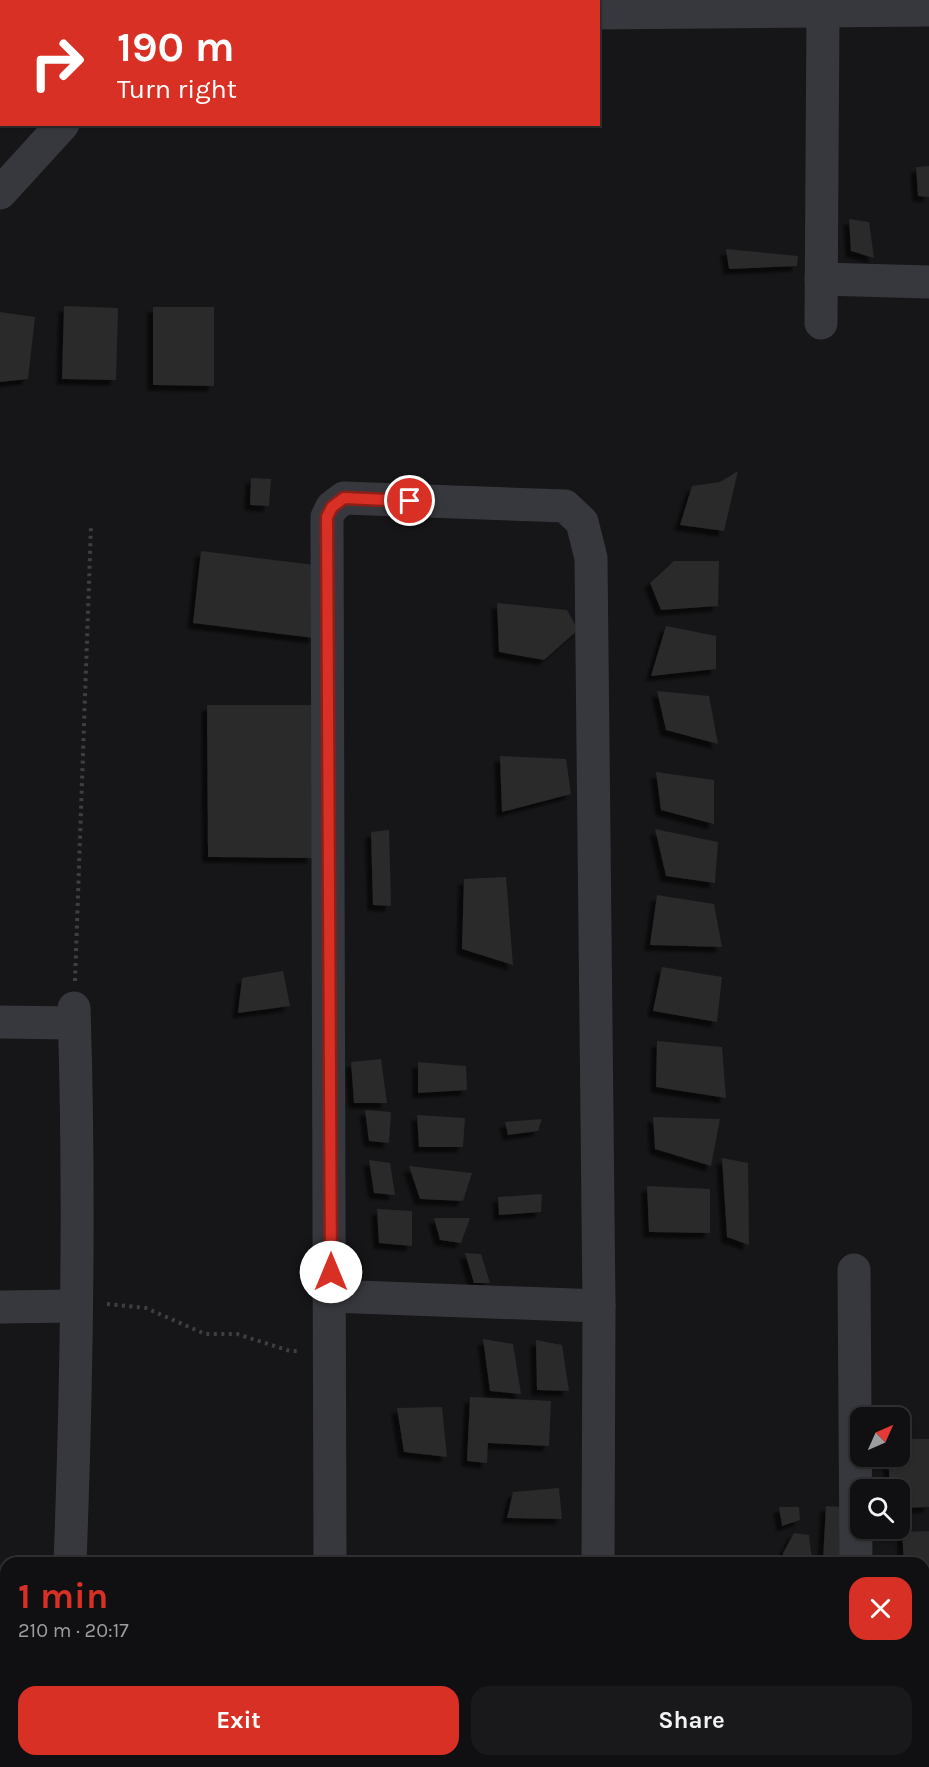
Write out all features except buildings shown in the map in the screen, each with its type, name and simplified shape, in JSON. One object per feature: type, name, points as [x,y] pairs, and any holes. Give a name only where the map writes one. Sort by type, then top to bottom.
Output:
[{"type":"street","points":[[600,13],[929,10]]},
{"type":"street","points":[[821,323],[823,12]]},
{"type":"street","points":[[0,193],[61,126]]},
{"type":"street","points":[[821,279],[929,282]]},
{"type":"street","points":[[330,1557],[327,517],[332,507],[344,498],[565,506],[582,522],[591,558],[599,1306],[598,1557]]},
{"type":"street","points":[[0,1022],[74,1015],[76,1306],[70,1557]]},
{"type":"street","points":[[854,1270],[856,1557]]},
{"type":"street","points":[[331,1296],[599,1306]]},
{"type":"street","points":[[0,1307],[76,1306]]},
{"type":"path","points":[[74,1015],[91,526]]},
{"type":"path","points":[[76,1306],[122,1304],[146,1308],[205,1334],[237,1334],[290,1351],[311,1350],[331,1337]]},
{"type":"route","points":[[331,1272],[327,517],[332,507],[344,498],[410,501]]}]
